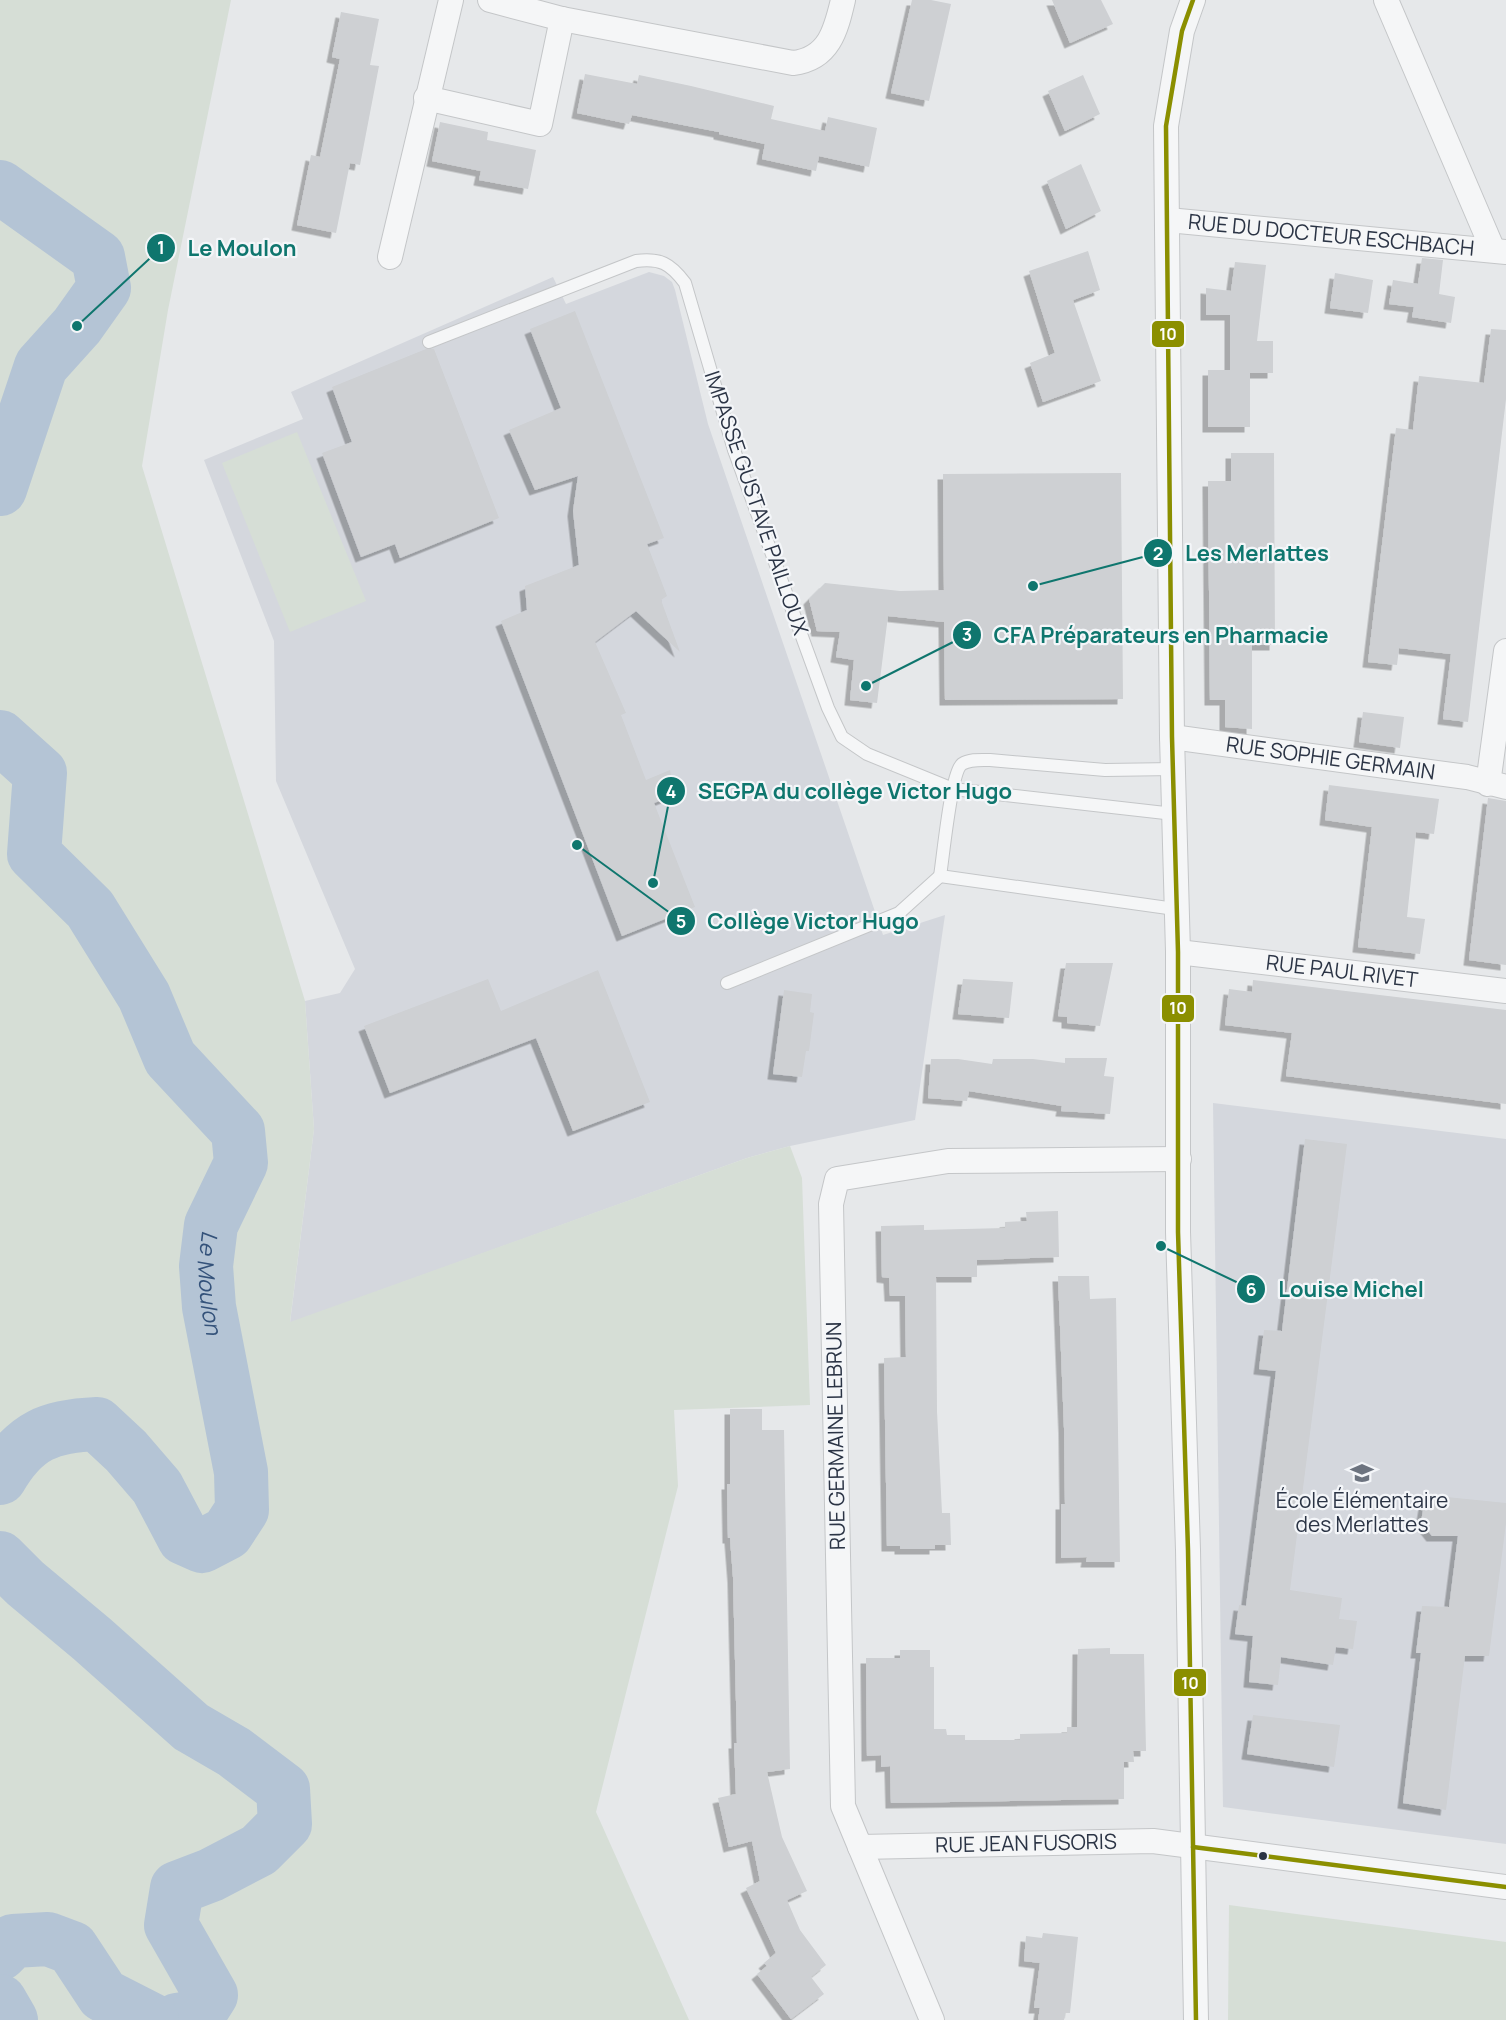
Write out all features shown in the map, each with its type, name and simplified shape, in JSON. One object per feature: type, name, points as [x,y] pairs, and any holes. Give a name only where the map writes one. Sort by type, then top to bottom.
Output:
[{"type":"street","points":[[390,257],[451,0]]},
{"type":"street","points":[[490,0],[562,19],[793,63],[805,62],[829,45],[836,30],[843,0]]},
{"type":"street","points":[[1193,0],[1182,31],[1166,126],[1172,737],[1178,952],[1178,1232],[1188,1550],[1196,2020]]},
{"type":"street","name":"RUE DU DOCTEUR ESCHBACH","points":[[1168,220],[1500,251],[1386,0]]},
{"type":"street","points":[[426,98],[540,124],[562,19]]},
{"type":"street","points":[[1497,786],[1506,651]]},
{"type":"street","name":"RUE SOPHIE GERMAIN","points":[[1172,737],[1467,777],[1497,786]]},
{"type":"street","name":"RUE PAUL RIVET","points":[[1178,952],[1506,991]]},
{"type":"street","name":"RUE GERMAINE LEBRUN","points":[[932,2020],[843,1806],[831,1204],[837,1179],[948,1161],[1179,1159]]},
{"type":"street","name":"RUE JEAN FUSORIS","points":[[860,1847],[1153,1841],[1506,1887]]},
{"type":"lane","name":"IMPASSE GUSTAVE PAILLOUX","points":[[429,342],[636,261],[653,259],[666,262],[686,282],[734,450],[828,708],[842,737],[867,754],[953,789],[1174,814]]},
{"type":"lane","points":[[727,982],[899,913],[940,876],[957,770],[972,760],[1105,770],[1174,769]]},
{"type":"lane","points":[[940,876],[1175,909]]},
{"type":"shaded area","points":[[0,0],[231,0],[168,310],[142,466],[305,1001],[314,1129],[290,1322],[747,1158],[790,1146],[802,1178],[810,1405],[674,1410],[678,1486],[596,1812],[689,2020],[0,2020]]},
{"type":"shaded area","points":[[649,272],[664,276],[672,282],[675,290],[708,424],[883,935],[945,915],[915,1120],[790,1146],[747,1158],[290,1323],[314,1129],[305,1001],[340,993],[355,969],[276,781],[274,641],[204,460],[303,419],[291,392],[553,277],[566,304]]},
{"type":"shaded area","points":[[297,432],[366,601],[290,632],[222,463]]},
{"type":"shaded area","name":"École Élémentaire des Merlattes","points":[[1213,1103],[1506,1139],[1506,1844],[1223,1807]]},
{"type":"shaded area","points":[[1229,1905],[1506,1942],[1506,2020],[1228,2020]]},
{"type":"building","points":[[912,0],[931,0],[951,4],[929,101],[891,93]]},
{"type":"building","points":[[1052,0],[1101,0],[1113,24],[1070,43]]},
{"type":"building","points":[[341,12],[379,19],[370,65],[379,66],[360,165],[350,163],[336,233],[297,225],[311,155],[320,157],[340,59],[332,57]]},
{"type":"building","points":[[585,74],[637,84],[639,75],[691,86],[774,106],[771,119],[825,131],[828,117],[877,128],[869,167],[819,156],[816,171],[762,159],[765,144],[719,134],[719,132],[632,115],[629,124],[577,113]]},
{"type":"building","points":[[1083,75],[1100,114],[1065,131],[1048,91]]},
{"type":"building","points":[[440,122],[488,132],[487,140],[536,150],[528,189],[479,180],[481,171],[432,161]]},
{"type":"building","points":[[1081,164],[1101,211],[1066,229],[1047,181]]},
{"type":"building","points":[[1088,251],[1100,290],[1073,300],[1101,381],[1043,402],[1030,363],[1055,353],[1029,271]]},
{"type":"building","points":[[1422,258],[1443,260],[1439,294],[1455,297],[1451,323],[1412,317],[1414,307],[1389,304],[1393,280],[1418,284]]},
{"type":"building","points":[[1235,262],[1266,265],[1257,341],[1273,341],[1273,373],[1250,373],[1250,427],[1208,427],[1208,370],[1230,370],[1230,315],[1206,315],[1206,288],[1231,291]]},
{"type":"building","points":[[1335,273],[1373,280],[1368,313],[1330,308]]},
{"type":"building","points":[[575,311],[664,538],[647,544],[667,596],[661,600],[680,652],[636,611],[595,642],[626,713],[621,715],[646,780],[670,770],[674,795],[654,803],[695,907],[622,936],[501,621],[527,610],[525,586],[579,565],[573,511],[578,476],[535,490],[509,430],[561,408],[530,329]]},
{"type":"building","points":[[1491,329],[1506,330],[1506,399],[1468,722],[1443,719],[1451,654],[1399,648],[1397,665],[1368,662],[1396,428],[1413,430],[1419,376],[1484,383]]},
{"type":"building","points":[[426,349],[434,349],[499,518],[400,558],[395,544],[361,557],[322,453],[352,442],[332,387]]},
{"type":"building","points":[[1231,453],[1274,453],[1275,645],[1252,645],[1252,729],[1225,727],[1225,700],[1210,700],[1208,481],[1231,481]]},
{"type":"building","points":[[1121,473],[1123,699],[945,700],[944,622],[888,616],[877,703],[850,700],[854,660],[836,657],[840,632],[817,631],[809,599],[825,583],[900,591],[944,590],[943,474]]},
{"type":"building","points":[[1363,712],[1404,717],[1400,748],[1359,742]]},
{"type":"building","points":[[1329,785],[1439,799],[1434,834],[1416,832],[1407,917],[1425,919],[1420,954],[1358,947],[1372,827],[1325,820]]},
{"type":"building","points":[[1488,798],[1506,801],[1506,965],[1469,960]]},
{"type":"building","points":[[1066,963],[1113,963],[1100,1026],[1067,1023],[1067,1017],[1058,1016]]},
{"type":"building","points":[[598,970],[650,1102],[573,1131],[536,1038],[390,1093],[364,1026],[488,979],[501,1011]]},
{"type":"building","points":[[963,979],[1013,982],[1009,1018],[958,1014]]},
{"type":"building","points":[[1253,980],[1506,1010],[1506,1104],[1286,1076],[1292,1033],[1225,1025],[1229,989],[1252,992]]},
{"type":"building","points":[[784,990],[812,994],[810,1012],[814,1013],[809,1051],[806,1051],[802,1077],[773,1074]]},
{"type":"building","points":[[1065,1058],[1107,1058],[1104,1076],[1114,1077],[1110,1114],[1061,1111],[1062,1106],[969,1091],[967,1101],[928,1098],[931,1059],[958,1059],[992,1064],[993,1059],[1033,1059],[1065,1063]]},
{"type":"building","points":[[1305,1139],[1347,1144],[1290,1590],[1342,1598],[1339,1619],[1357,1621],[1353,1649],[1336,1647],[1333,1665],[1281,1657],[1278,1685],[1249,1682],[1253,1636],[1235,1634],[1239,1605],[1246,1606],[1276,1371],[1259,1369],[1264,1330],[1282,1331]]},
{"type":"building","points":[[1058,1211],[1059,1257],[977,1260],[977,1277],[936,1277],[937,1411],[942,1513],[950,1513],[951,1545],[935,1545],[935,1549],[900,1549],[900,1546],[887,1546],[884,1358],[906,1357],[905,1296],[890,1296],[889,1278],[882,1277],[881,1226],[924,1225],[924,1230],[1005,1228],[1005,1222],[1027,1221],[1026,1212]]},
{"type":"building","points":[[1058,1276],[1089,1276],[1090,1299],[1116,1298],[1120,1562],[1086,1562],[1087,1557],[1061,1558],[1061,1504],[1065,1504]]},
{"type":"building","points":[[730,1409],[762,1409],[762,1430],[784,1430],[790,1769],[767,1772],[782,1837],[807,1891],[787,1900],[800,1930],[826,1965],[811,1977],[824,1994],[791,2019],[757,1974],[767,1966],[764,1963],[776,1953],[746,1888],[760,1881],[752,1841],[729,1847],[718,1798],[736,1794],[733,1577],[730,1538],[728,1538],[727,1484],[730,1484]]},
{"type":"building","points":[[1437,1496],[1506,1503],[1506,1523],[1489,1656],[1465,1656],[1446,1810],[1403,1803],[1421,1653],[1416,1653],[1422,1606],[1449,1607],[1458,1536],[1432,1536],[1421,1522],[1424,1504]]},
{"type":"building","points":[[1110,1648],[1110,1654],[1144,1654],[1146,1751],[1133,1751],[1134,1762],[1124,1762],[1124,1799],[891,1803],[890,1766],[881,1767],[881,1755],[867,1756],[866,1658],[900,1658],[900,1650],[930,1650],[930,1667],[934,1667],[934,1729],[946,1729],[947,1735],[965,1735],[965,1740],[1020,1740],[1020,1734],[1067,1733],[1067,1727],[1077,1727],[1078,1649]]},
{"type":"building","points":[[1253,1715],[1340,1725],[1334,1767],[1247,1754]]},
{"type":"building","points":[[1043,1933],[1078,1937],[1070,2013],[1065,2013],[1064,2020],[1038,2020],[1040,2008],[1034,2008],[1040,1963],[1024,1961],[1026,1936],[1042,1938]]},
{"type":"waterway","name":"Le Moulon","points":[[0,187],[98,257],[104,288],[77,326],[41,366],[0,489]]},
{"type":"waterway","name":"Le Moulon","points":[[0,737],[40,773],[34,854],[90,909],[144,996],[170,1058],[238,1131],[241,1163],[211,1225],[206,1266],[209,1307],[241,1472],[242,1510],[227,1533],[202,1546],[184,1538],[157,1487],[126,1451],[97,1424],[66,1427],[40,1436],[19,1452],[0,1478]]},
{"type":"waterway","name":"Le Moulon","points":[[0,1558],[25,1583],[191,1727],[234,1752],[283,1789],[285,1824],[259,1850],[211,1875],[177,1888],[171,1925],[211,1995],[197,2017],[177,2020]]},
{"type":"waterway","name":"Le Moulon","points":[[0,1954],[13,1941],[48,1939],[72,1948],[103,1995],[152,2020]]},
{"type":"waterway","name":"Le Moulon","points":[[0,2001],[11,2020]]},
{"type":"transit line","name":"10","points":[[1193,0],[1182,31],[1166,126],[1172,737],[1178,952],[1178,1232],[1188,1550],[1196,2020]]},
{"type":"transit line","name":"10","points":[[1193,1847],[1506,1887]]},
{"type":"place","name":"Le Moulon","points":[[77,326]]},
{"type":"place","name":"Les Merlattes","points":[[1033,586]]},
{"type":"place","name":"CFA Préparateurs en Pharmacie","points":[[866,686]]},
{"type":"place","name":"Collège Victor Hugo","points":[[577,845]]},
{"type":"place","name":"SEGPA du collège Victor Hugo","points":[[653,883]]},
{"type":"place","name":"Louise Michel","points":[[1161,1246]]},
{"type":"place","name":"École Élémentaire des Merlattes","points":[[1362,1473]]}]
